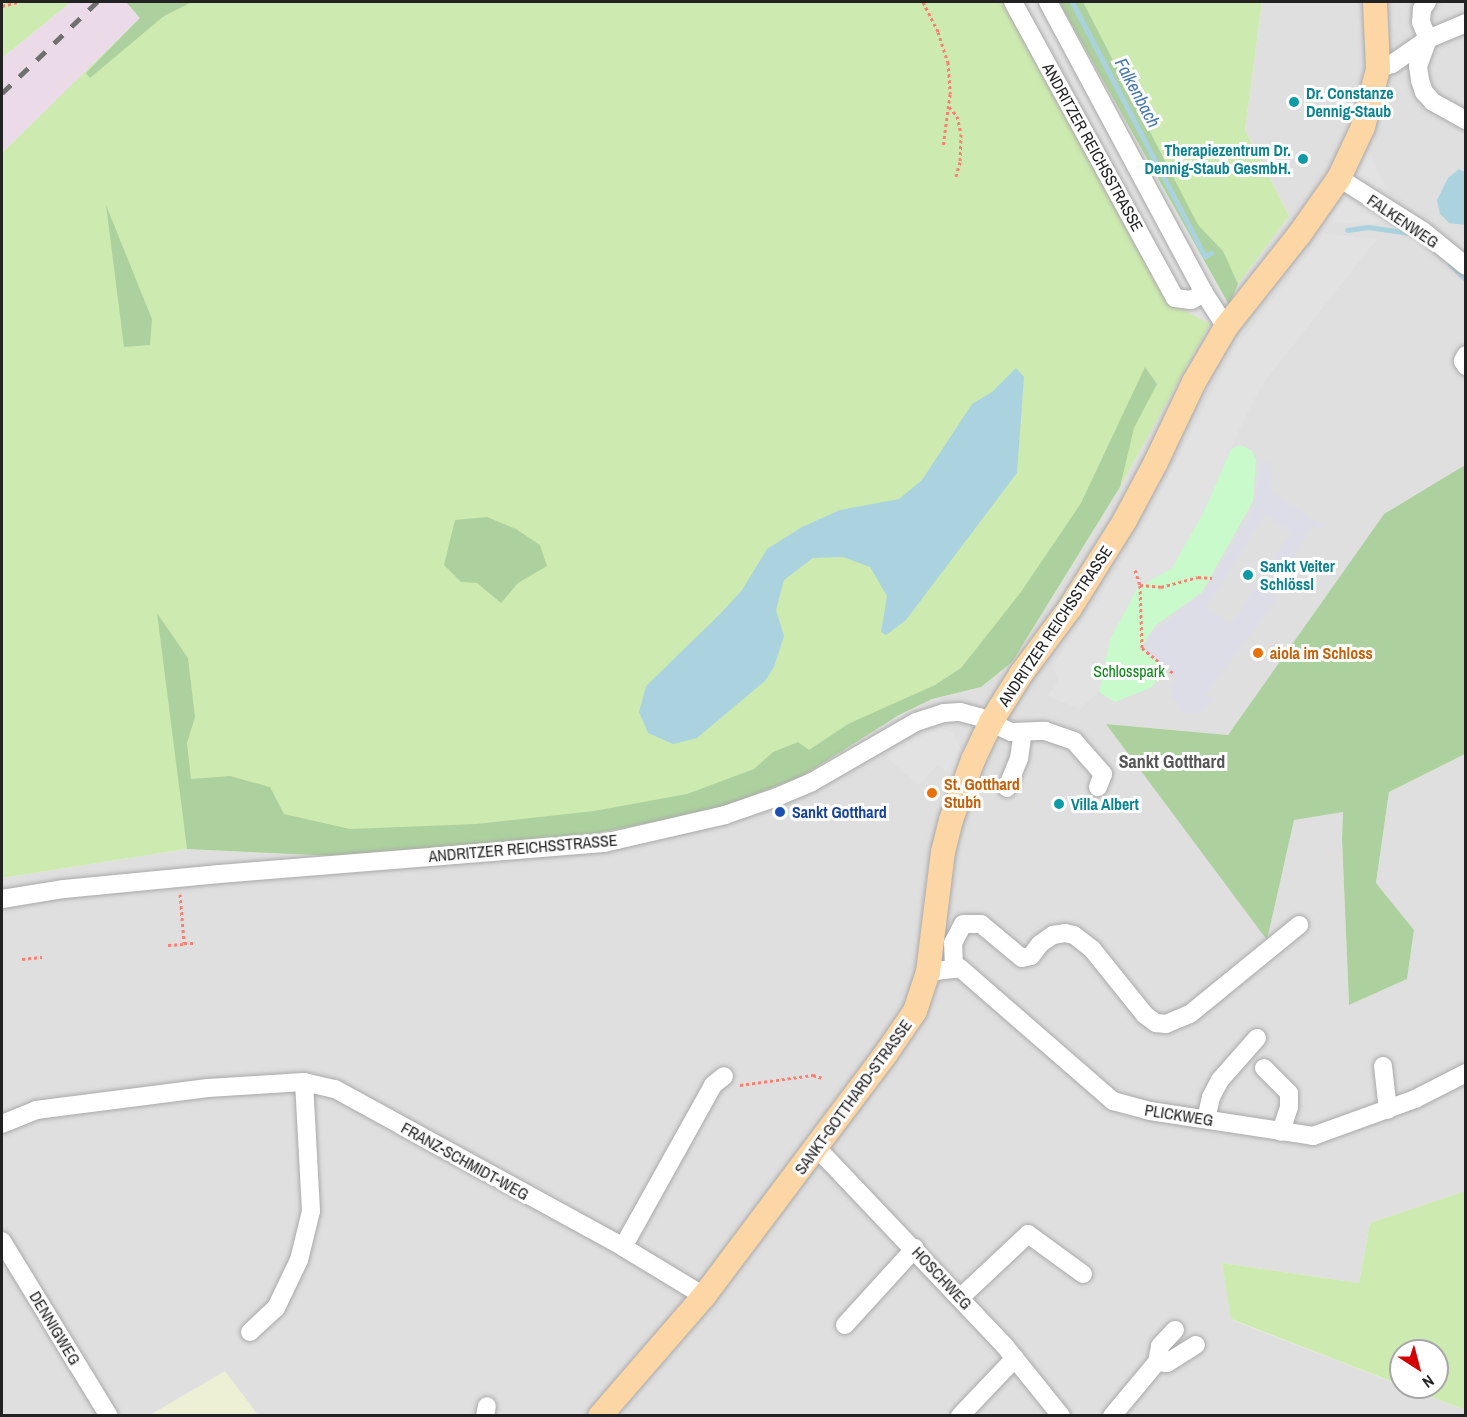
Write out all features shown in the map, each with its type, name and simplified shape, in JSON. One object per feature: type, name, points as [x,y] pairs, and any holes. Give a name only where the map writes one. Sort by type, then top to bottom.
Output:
[{"type":"main road","name":"ANDRITZER REICHSSTRASSE","points":[[991,722],[1022,674],[1070,608],[1119,530],[1156,462],[1194,382],[1226,327],[1299,235],[1339,178],[1363,127],[1377,69],[1375,2]]},
{"type":"main road","name":"SANKT-GOTTHARD-STRASSE","points":[[600,1416],[704,1296],[915,1011],[928,972],[938,880],[946,842],[973,760],[991,722]]},
{"type":"street","name":"ANDRITZER REICHSSTRASSE","points":[[1013,2],[1175,298],[1191,300],[1204,293]]},
{"type":"street","name":"ANDRITZER REICHSSTRASSE","points":[[1048,2],[1204,293],[1226,327]]},
{"type":"street","points":[[1427,2],[1422,9],[1421,22],[1428,39],[1418,66],[1424,92],[1448,112],[1466,120]]},
{"type":"street","points":[[1377,69],[1392,64],[1428,39],[1466,23]]},
{"type":"street","name":"FALKENWEG","points":[[1339,178],[1424,231],[1466,266]]},
{"type":"street","points":[[1466,355],[1466,366]]},
{"type":"street","name":"ANDRITZER REICHSSTRASSE","points":[[2,899],[64,889],[179,878],[615,841],[725,815],[777,797],[812,782],[932,714],[960,712],[991,722]]},
{"type":"street","points":[[991,722],[1011,732],[1045,731],[1074,741],[1103,774],[1098,787]]},
{"type":"street","points":[[1007,788],[1019,759],[1023,732]]},
{"type":"street","points":[[928,972],[954,969],[954,943],[963,924],[981,924],[1022,958],[1031,956],[1040,944],[1053,935],[1065,933],[1074,935],[1092,949],[1145,1015],[1156,1023],[1166,1024],[1190,1014],[1299,925]]},
{"type":"street","name":"PLICKWEG","points":[[954,969],[960,968],[1113,1101],[1150,1111],[1313,1136],[1388,1110],[1466,1073]]},
{"type":"street","points":[[1206,1119],[1211,1097],[1220,1080],[1257,1038]]},
{"type":"street","points":[[1383,1066],[1388,1110]]},
{"type":"street","points":[[1264,1068],[1288,1093],[1289,1107],[1281,1132]]},
{"type":"street","points":[[623,1247],[713,1086],[724,1076]]},
{"type":"street","points":[[250,1332],[276,1308],[299,1260],[311,1211],[304,1082]]},
{"type":"street","name":"FRANZ-SCHMIDT-WEG","points":[[2,1124],[36,1110],[208,1088],[304,1082],[335,1089],[623,1247],[704,1296]]},
{"type":"street","name":"HOSCHWEG","points":[[816,1147],[961,1297],[1015,1358],[1061,1416]]},
{"type":"street","points":[[961,1297],[1028,1234],[1083,1274]]},
{"type":"street","name":"DENNIGWEG","points":[[2,1241],[109,1416]]},
{"type":"street","points":[[845,1325],[915,1248]]},
{"type":"street","points":[[1112,1416],[1157,1362],[1160,1346],[1175,1330]]},
{"type":"street","points":[[1157,1362],[1167,1364],[1196,1346]]},
{"type":"street","points":[[960,1416],[1015,1358]]},
{"type":"path","points":[[2,6],[18,2]]},
{"type":"path","points":[[923,2],[938,32],[948,62],[949,107],[943,147]]},
{"type":"path","points":[[949,107],[957,116],[961,134],[960,162],[956,176]]},
{"type":"path","points":[[1135,570],[1140,585],[1142,648],[1173,673]]},
{"type":"path","points":[[1140,585],[1161,587],[1198,577],[1212,578]]},
{"type":"path","points":[[179,878],[184,944]]},
{"type":"path","points":[[168,945],[195,943]]},
{"type":"path","points":[[22,959],[42,957]]},
{"type":"path","points":[[724,1076],[740,1085],[813,1075],[822,1078]]},
{"type":"shaded area","points":[[71,2],[126,2],[141,18],[2,153],[2,58]]},
{"type":"shaded area","points":[[1004,2],[1059,2],[1229,305],[1210,324],[1166,301]]},
{"type":"shaded area","points":[[1262,2],[1465,2],[1465,465],[1384,514],[1228,735],[1107,724],[1267,939],[1294,819],[1343,812],[1342,839],[1349,1005],[1407,979],[1414,930],[1376,883],[1389,792],[1465,754],[1465,1191],[1370,1223],[1359,1283],[1222,1263],[1232,1320],[1389,1381],[1389,1399],[1437,1399],[1465,1410],[1465,1415],[2,1416],[2,878],[187,849],[337,856],[499,843],[597,833],[716,810],[932,699],[981,687],[1012,662],[1120,487],[1210,324],[1229,305],[1238,284],[1289,216],[1245,130]]},
{"type":"shaded area","points":[[1368,150],[1395,208],[1384,222],[1373,224],[1327,222]]},
{"type":"shaded area","points":[[1324,234],[1377,239],[1264,382],[1244,419],[1203,513],[1172,568],[1137,588],[1110,639],[1099,692],[1080,709],[1048,696],[1059,680],[1052,666],[1101,595],[1139,533],[1235,348]]},
{"type":"shaded area","points":[[1267,461],[1272,468],[1271,491],[1323,526],[1310,530],[1270,595],[1277,599],[1205,695],[1212,700],[1202,713],[1182,712],[1169,693],[1177,678],[1142,648],[1155,630],[1204,592],[1253,509],[1261,463]],"holes":[[[1265,515],[1291,532],[1274,558],[1279,561],[1260,592],[1254,589],[1231,624],[1206,607]]]},
{"type":"shaded area","points":[[941,729],[952,732],[963,753],[956,777],[937,765],[919,785],[888,759],[893,752],[925,734]]},
{"type":"green space","points":[[2,2],[71,2],[2,58]]},
{"type":"green space","points":[[126,2],[1262,2],[1245,130],[1289,216],[1238,284],[1229,305],[1210,324],[1120,487],[1012,662],[981,687],[932,699],[899,715],[802,776],[597,833],[337,856],[187,849],[2,878],[2,153],[140,18]]},
{"type":"green space","points":[[126,2],[192,2],[164,16],[90,78],[86,73],[140,18]]},
{"type":"green space","points":[[1059,2],[1083,2],[1198,225],[1223,251],[1238,284],[1229,305]]},
{"type":"green space","points":[[106,205],[152,319],[150,345],[124,347]]},
{"type":"green space","points":[[1145,367],[1157,384],[1134,428],[1120,487],[1012,662],[981,687],[932,699],[899,715],[802,776],[716,810],[597,833],[337,856],[187,849],[157,613],[188,658],[195,717],[187,743],[191,779],[230,776],[270,787],[284,814],[350,829],[476,824],[594,811],[687,794],[754,769],[773,752],[798,742],[809,750],[848,724],[935,685],[961,668],[1021,592],[1081,503]]},
{"type":"green space","name":"Schlosspark","points":[[1241,445],[1252,451],[1256,460],[1253,501],[1202,592],[1155,626],[1141,647],[1167,670],[1150,688],[1115,702],[1099,692],[1110,639],[1137,588],[1145,583],[1203,513],[1231,449]]},
{"type":"green space","points":[[1465,465],[1465,754],[1389,792],[1376,883],[1414,930],[1407,979],[1349,1005],[1342,839],[1343,812],[1294,820],[1267,940],[1106,724],[1228,735],[1384,514]]},
{"type":"green space","points":[[487,517],[516,529],[540,545],[547,566],[518,583],[501,603],[477,583],[461,582],[444,565],[455,520]]},
{"type":"green space","points":[[1465,1191],[1465,1410],[1437,1399],[1449,1399],[1449,1339],[1389,1339],[1389,1380],[1231,1319],[1222,1263],[1359,1283],[1370,1223]]},
{"type":"green space","points":[[225,1371],[258,1415],[150,1415]]},
{"type":"water","points":[[1459,169],[1465,172],[1465,225],[1449,223],[1440,214],[1437,200],[1448,178]]},
{"type":"water","points":[[1016,368],[1024,377],[1017,473],[906,620],[886,635],[881,632],[887,596],[870,567],[843,557],[813,558],[784,580],[776,610],[784,636],[774,667],[765,681],[697,738],[673,744],[648,733],[639,712],[646,686],[742,590],[767,549],[802,527],[840,510],[899,499],[922,480],[972,404],[992,392]]},
{"type":"waterway","name":"Falkenbach","points":[[1072,2],[1205,256],[1211,253]]},
{"type":"waterway","name":"Falkenbach","points":[[1347,230],[1368,227],[1416,234]]},
{"type":"waterway","name":"Falkenbach","points":[[1450,264],[1466,280]]},
{"type":"railway","points":[[2,93],[97,2]]},
{"type":"place","name":"Dr. Constanze Dennig-Staub","points":[[1294,102]]},
{"type":"place","name":"Therapiezentrum Dr. Dennig-Staub GesmbH.","points":[[1303,159]]},
{"type":"place","name":"Sankt Veiter Schlössl","points":[[1248,575]]},
{"type":"place","name":"aiola im Schloss","points":[[1258,653]]},
{"type":"place","name":"St. Gotthard Stub´n","points":[[932,793]]},
{"type":"place","name":"Villa Albert","points":[[1059,804]]},
{"type":"place","name":"Sankt Gotthard","points":[[780,812]]},
{"type":"district","name":"Sankt Gotthard","points":[[1172,762]]}]
